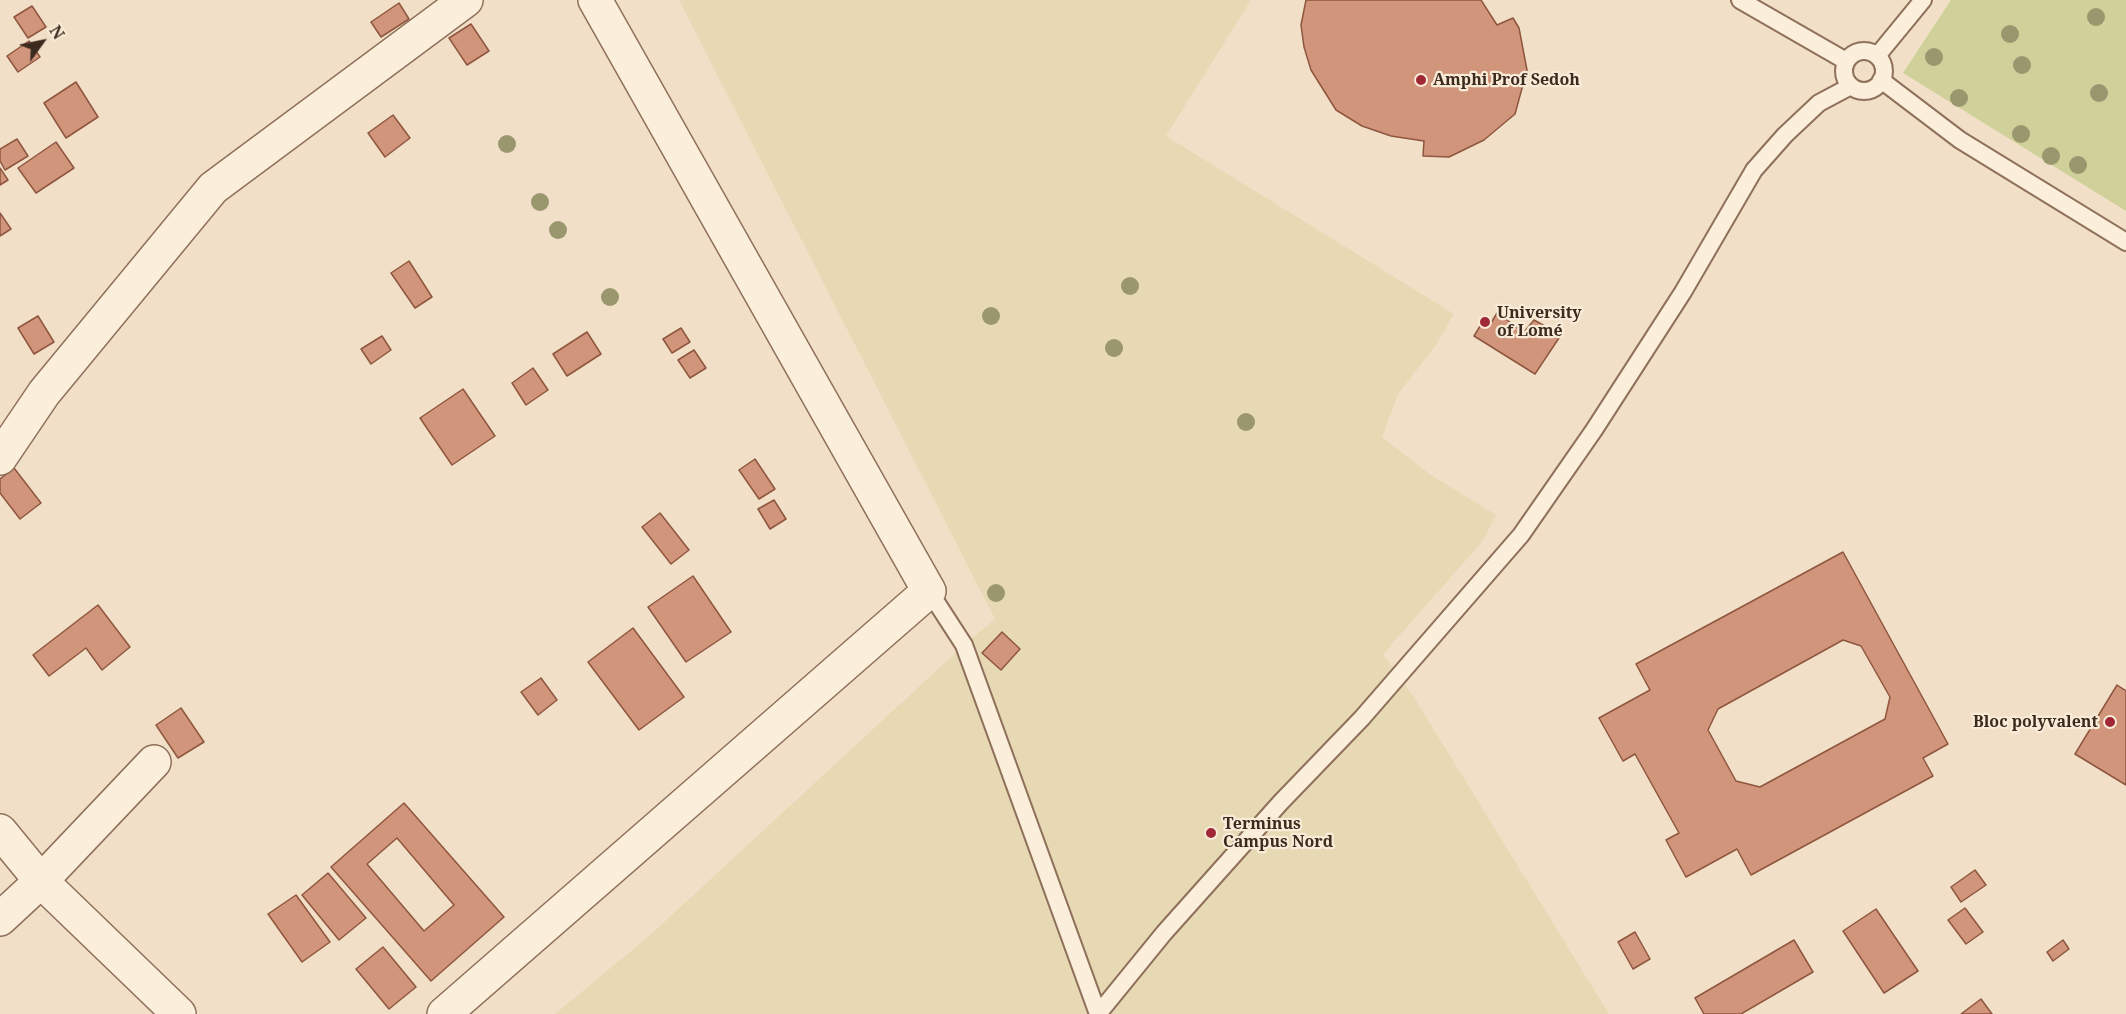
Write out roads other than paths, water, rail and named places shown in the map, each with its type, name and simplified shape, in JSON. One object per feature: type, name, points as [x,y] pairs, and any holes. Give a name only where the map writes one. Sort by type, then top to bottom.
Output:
[{"type":"street","points":[[0,458],[44,393],[213,188],[466,0]]},
{"type":"street","points":[[444,1014],[929,591],[595,0]]},
{"type":"street","points":[[0,919],[41,881],[154,762]]},
{"type":"street","points":[[0,831],[41,881],[179,1014]]},
{"type":"lane","points":[[1740,0],[1846,61]]},
{"type":"lane","points":[[1877,56],[1923,0]]},
{"type":"lane","points":[[1860,52],[1869,52],[1877,56],[1884,72],[1876,87],[1867,91],[1851,86],[1844,70],[1846,61],[1852,55],[1860,52]]},
{"type":"lane","points":[[1881,80],[1960,140],[2126,242]]},
{"type":"lane","points":[[1098,1014],[1164,933],[1281,802],[1362,718],[1521,535],[1594,430],[1660,328],[1754,170],[1785,135],[1820,103],[1851,86]]},
{"type":"lane","points":[[929,591],[964,645],[1098,1014]]},
{"type":"place","name":"Amphi Prof Sedoh","points":[[1421,80]]},
{"type":"place","name":"University of Lomé","points":[[1485,322]]},
{"type":"place","name":"Bloc polyvalent","points":[[2110,722]]},
{"type":"place","name":"Terminus Campus Nord","points":[[1211,833]]}]
